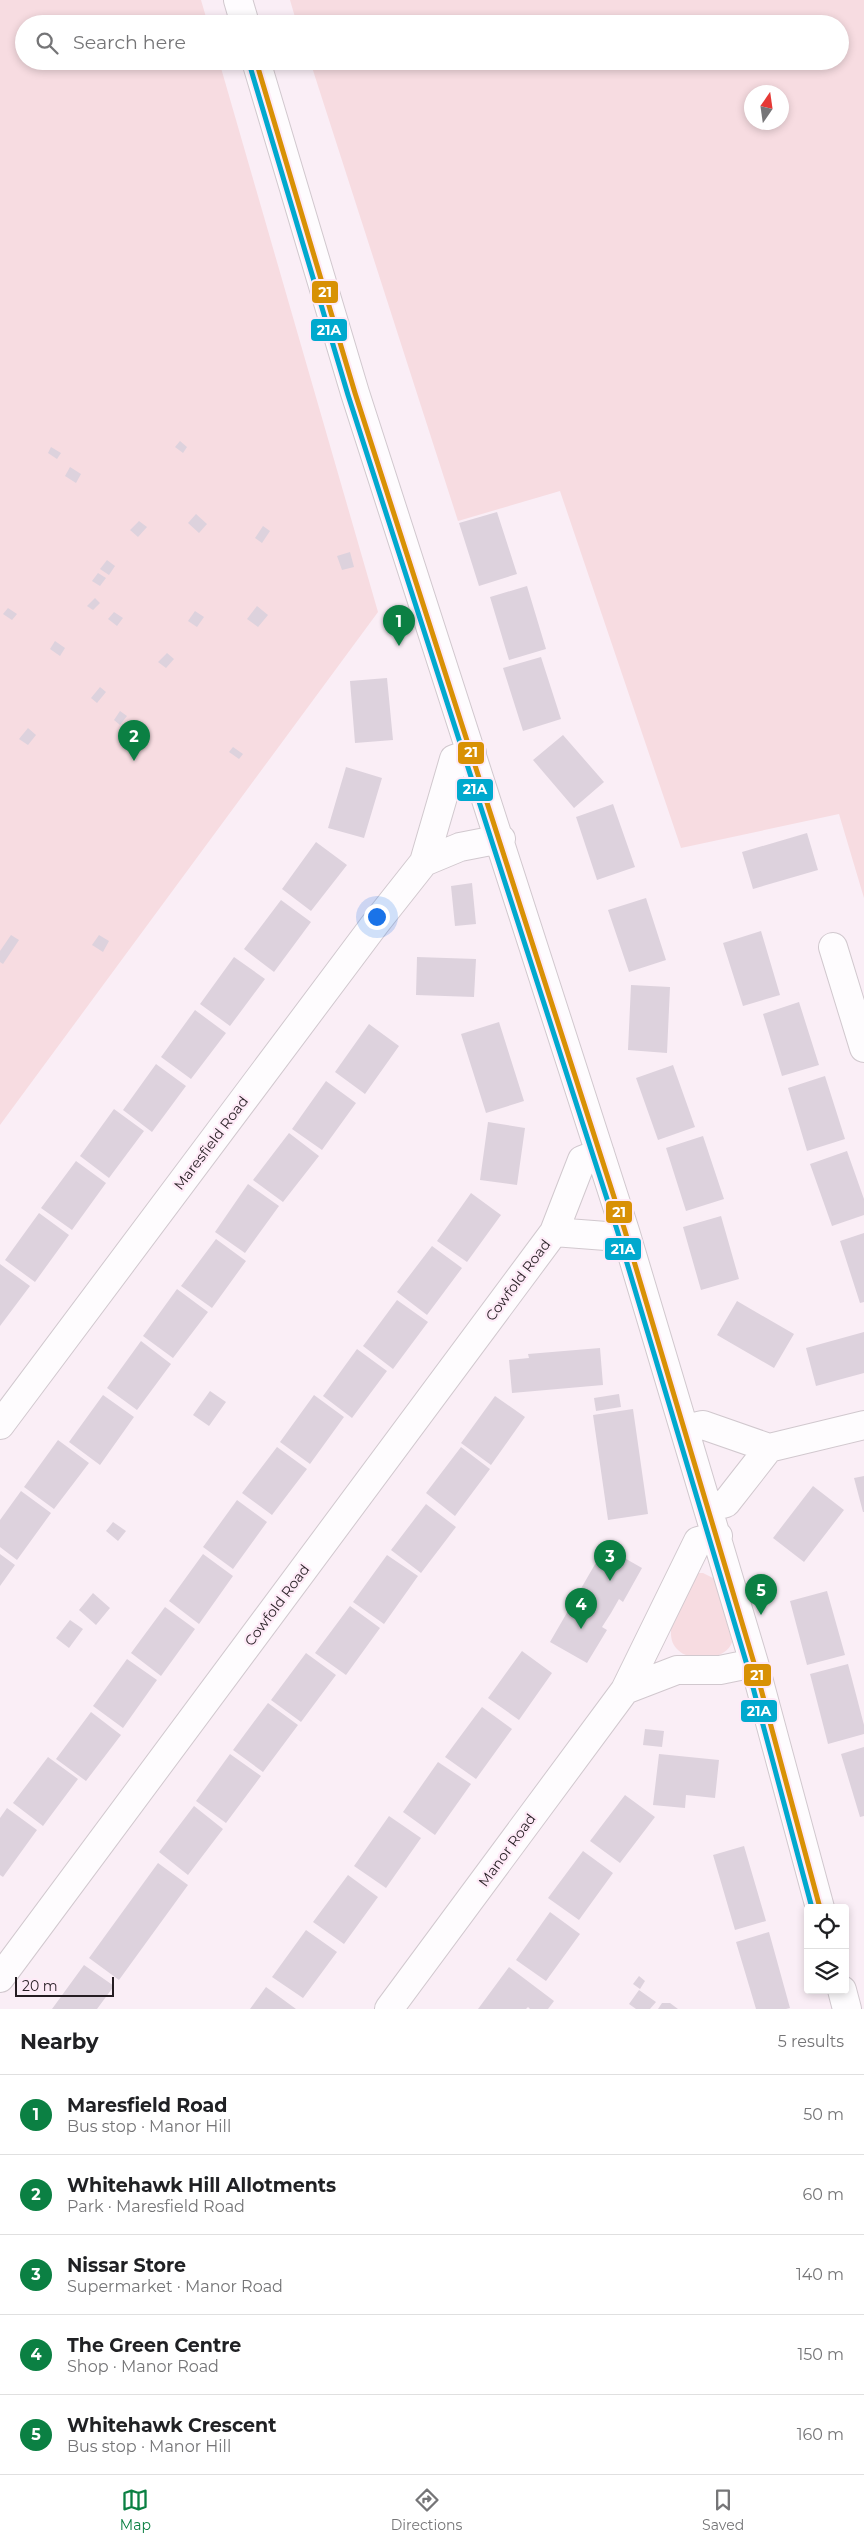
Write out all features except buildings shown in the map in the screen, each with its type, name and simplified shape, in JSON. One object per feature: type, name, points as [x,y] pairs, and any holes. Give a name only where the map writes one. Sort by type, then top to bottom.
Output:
[{"type":"street","points":[[238,0],[242,15]]},
{"type":"street","points":[[259,70],[355,392],[626,1231],[718,1536],[819,1904]]},
{"type":"street","name":"Maresfield Road","points":[[0,1426],[375,924],[424,862],[454,759],[472,753]]},
{"type":"street","points":[[424,862],[460,848],[500,839]]},
{"type":"street","points":[[833,947],[864,1048]]},
{"type":"street","name":"Cowfold Road","points":[[0,1978],[554,1232],[582,1160],[600,1154]]},
{"type":"street","name":"Cowfold Road","points":[[554,1232],[606,1236],[626,1231]]},
{"type":"street","points":[[685,1429],[703,1425],[770,1448],[864,1424]]},
{"type":"street","points":[[708,1508],[726,1503],[770,1448]]},
{"type":"street","name":"Manor Road","points":[[389,2009],[625,1690],[698,1541],[718,1536]]},
{"type":"street","points":[[625,1690],[677,1670],[720,1670],[754,1663]]},
{"type":"shaded area","points":[[0,0],[201,0],[205,15],[15,15],[15,70],[222,70],[378,612],[0,1125]]},
{"type":"shaded area","points":[[290,0],[864,0],[864,898],[839,814],[681,848],[560,491],[458,521],[313,70],[849,70],[849,15],[294,15]]},
{"type":"shaded area","points":[[698,1573],[703,1573],[715,1579],[732,1642],[727,1650],[709,1658],[688,1656],[679,1651],[673,1644],[671,1633],[673,1619],[679,1605],[692,1578]]},
{"type":"transit line","name":"21A","points":[[251,70],[348,395],[618,1233],[747,1665],[811,1904]]},
{"type":"transit line","name":"21","points":[[259,70],[355,393],[625,1231],[754,1663],[819,1904]]},
{"type":"place","name":"Maresfield Road","points":[[399,646]]},
{"type":"place","name":"Whitehawk Hill Allotments","points":[[134,761]]},
{"type":"place","name":"Nissar Store","points":[[610,1581]]},
{"type":"place","name":"Whitehawk Crescent","points":[[761,1615]]},
{"type":"place","name":"The Green Centre","points":[[581,1629]]}]
